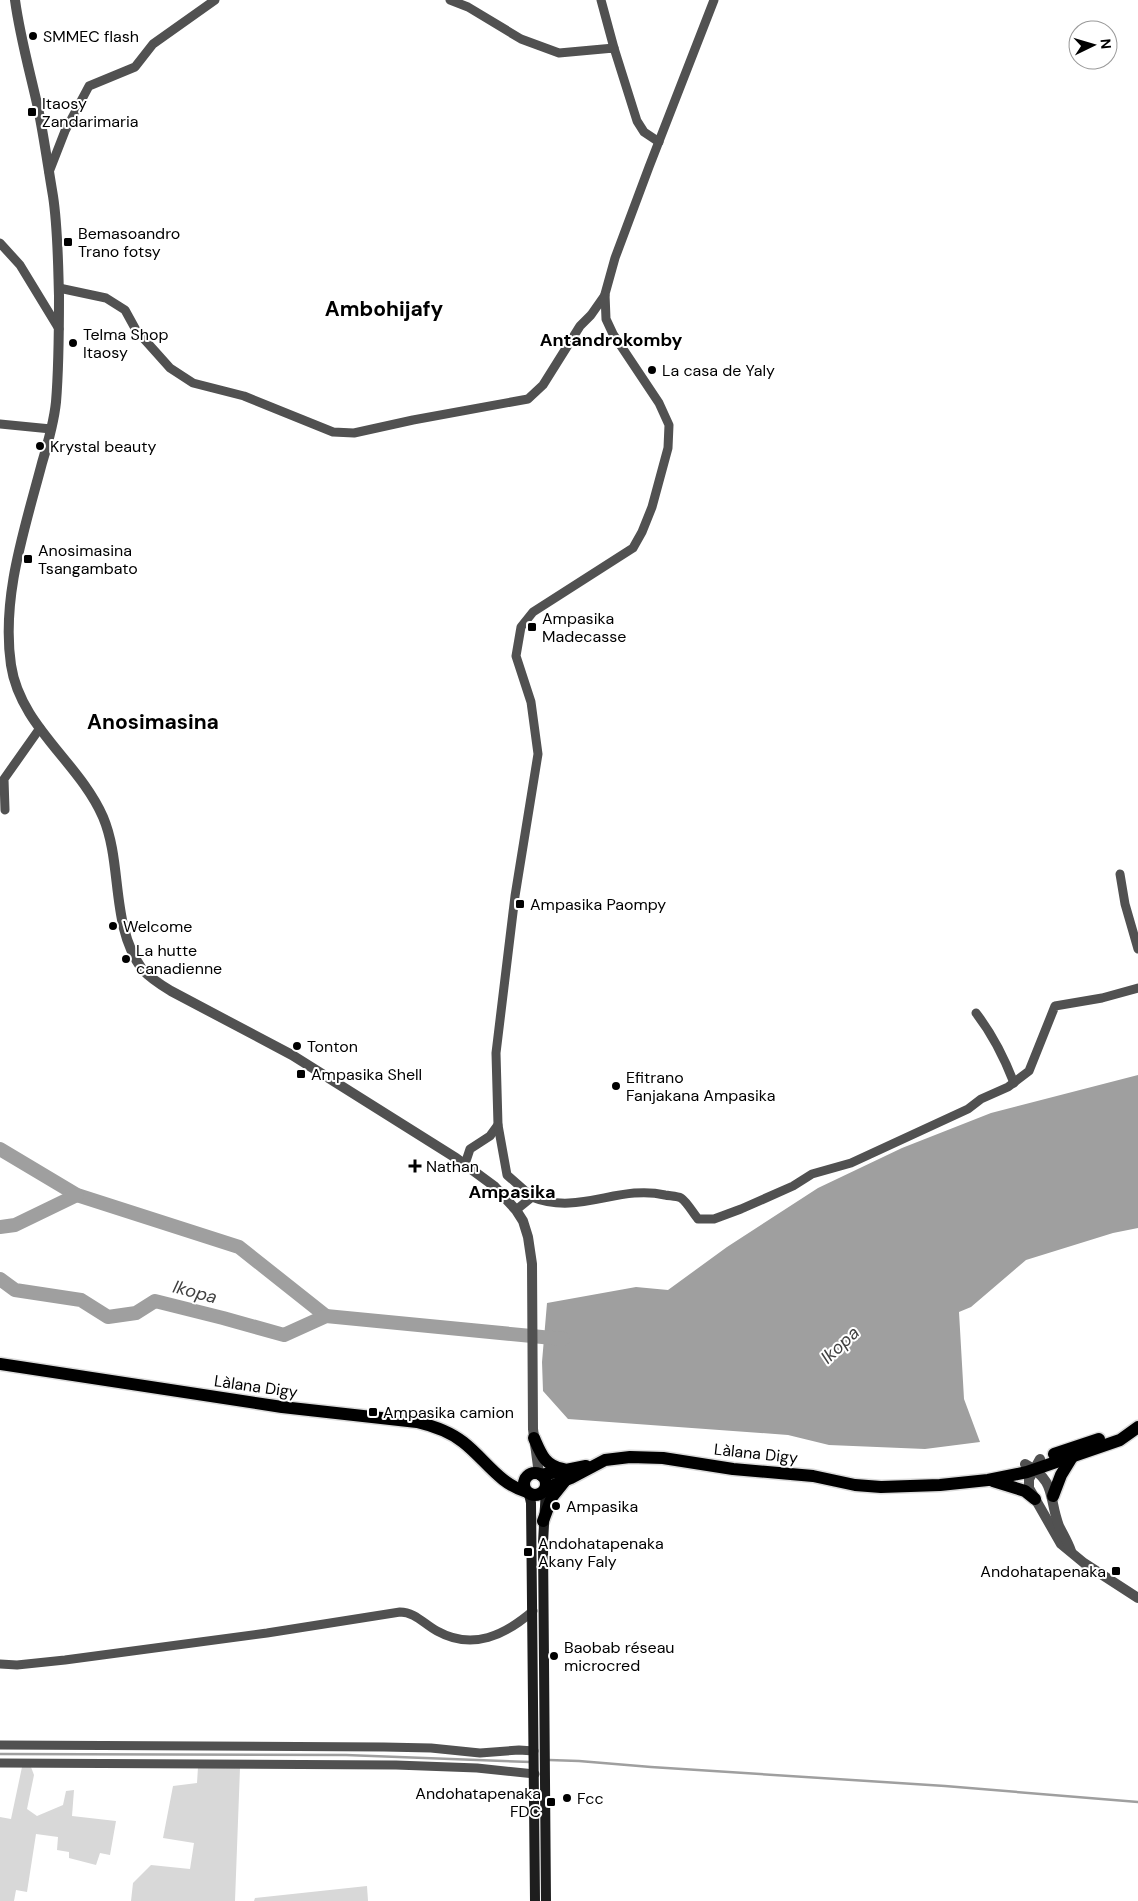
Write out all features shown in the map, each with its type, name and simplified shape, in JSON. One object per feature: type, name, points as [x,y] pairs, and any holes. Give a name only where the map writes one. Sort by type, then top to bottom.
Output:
[{"type":"main road","name":"Làlana Digy","points":[[0,1364],[282,1407],[417,1422],[435,1426],[465,1443],[506,1483],[528,1493]]},
{"type":"main road","name":"Làlana Digy","points":[[913,1486],[1072,1457],[1120,1440],[1138,1427]]},
{"type":"main road","name":"Làlana Digy","points":[[566,1474],[612,1458],[630,1457],[663,1458],[733,1469],[813,1476],[855,1485],[940,1485],[988,1480],[1138,1427]]},
{"type":"main road","points":[[534,1433],[545,1461],[566,1474]]},
{"type":"main road","points":[[1053,1496],[1061,1475],[1072,1457]]},
{"type":"main road","points":[[492,1469],[511,1476],[566,1474]]},
{"type":"main road","points":[[528,1493],[536,1496],[540,1494],[566,1474]]},
{"type":"main road","points":[[543,1521],[552,1497],[566,1474]]},
{"type":"main road","points":[[535,1475],[546,1480],[543,1521],[546,1901]]},
{"type":"main road","points":[[535,1475],[524,1484],[531,1503],[535,1901]]},
{"type":"main road","points":[[988,1480],[1016,1487],[1035,1499]]},
{"type":"street","points":[[15,0],[20,36],[38,111],[49,172],[58,243],[59,288],[56,404],[19,553],[10,601],[11,666],[23,702],[94,800],[103,818],[109,838],[122,921],[128,941],[143,970],[171,991],[292,1055],[465,1164],[494,1186],[516,1210],[523,1221],[528,1237],[532,1280],[535,1475]]},
{"type":"street","points":[[49,172],[65,131],[89,86],[135,67],[153,44],[215,0]]},
{"type":"street","points":[[450,0],[468,7],[521,39],[559,53],[614,48]]},
{"type":"street","points":[[601,0],[637,121],[644,132],[659,142]]},
{"type":"street","points":[[59,288],[106,298],[124,310],[136,330],[170,368],[193,383],[244,396],[333,432],[354,433],[528,399],[543,385],[580,326],[591,315],[605,294],[616,258],[659,142],[714,0]]},
{"type":"street","points":[[0,243],[20,265],[59,329]]},
{"type":"street","points":[[605,294],[606,319],[613,334],[659,403],[669,425],[668,448],[652,507],[642,532],[632,548],[549,601],[534,612],[521,627],[516,656],[531,702],[538,754],[516,896],[496,1054],[498,1125],[507,1175],[532,1197],[542,1201],[562,1204],[600,1200],[627,1193],[654,1192],[681,1198],[698,1219],[714,1219],[741,1210],[793,1186],[812,1174],[851,1164],[968,1109],[1014,1083],[1029,1071],[1055,1006],[1102,998],[1138,988]]},
{"type":"street","points":[[0,424],[51,429]]},
{"type":"street","points":[[5,810],[4,779],[40,728]]},
{"type":"street","points":[[1120,874],[1125,904],[1138,949]]},
{"type":"street","points":[[976,1013],[991,1032],[1014,1083]]},
{"type":"street","points":[[465,1164],[470,1149],[490,1136],[498,1125]]},
{"type":"street","points":[[516,1210],[532,1197]]},
{"type":"street","points":[[1034,1464],[1053,1496],[1054,1509],[1071,1552]]},
{"type":"street","points":[[1034,1464],[1029,1479],[1029,1488],[1061,1544],[1084,1563],[1138,1598]]},
{"type":"street","points":[[0,1664],[18,1665],[65,1660],[267,1633],[400,1612],[413,1615],[437,1631],[450,1636],[471,1640],[494,1637],[533,1611]]},
{"type":"street","points":[[0,1745],[384,1747],[431,1748],[480,1753],[519,1750],[534,1751]]},
{"type":"street","points":[[0,1763],[396,1765],[486,1768],[534,1774]]},
{"type":"shaded area","points":[[22,1767],[31,1767],[34,1775],[27,1809],[37,1816],[63,1805],[66,1791],[74,1790],[72,1816],[116,1821],[110,1855],[100,1853],[96,1865],[69,1858],[69,1852],[57,1850],[58,1837],[36,1834],[27,1892],[16,1890],[14,1901],[0,1901],[0,1817],[11,1819]]},
{"type":"shaded area","points":[[198,1767],[240,1768],[235,1901],[131,1901],[133,1883],[151,1865],[190,1869],[194,1843],[163,1838],[173,1786],[197,1783]]},
{"type":"shaded area","points":[[367,1886],[368,1901],[254,1901],[255,1898]]},
{"type":"water","points":[[1138,1075],[1138,1228],[1113,1233],[1026,1260],[971,1307],[959,1312],[964,1399],[980,1442],[925,1449],[829,1445],[788,1435],[568,1419],[543,1391],[542,1362],[547,1303],[636,1287],[668,1290],[727,1247],[818,1188],[902,1148],[991,1113]]},
{"type":"waterway","name":"Ikopa","points":[[0,1149],[77,1195],[239,1247],[326,1316]]},
{"type":"waterway","name":"Ikopa","points":[[0,1227],[15,1225],[77,1195]]},
{"type":"waterway","name":"Ikopa","points":[[0,1279],[15,1290],[81,1300],[108,1317],[136,1313],[155,1301],[284,1335],[326,1316],[563,1339]]},
{"type":"waterway","points":[[0,1754],[346,1755],[531,1762]]},
{"type":"waterway","points":[[549,1760],[945,1786],[1138,1802]]},
{"type":"place","name":"SMMEC flash","points":[[33,36]]},
{"type":"place","name":"Itaosy Zandarimaria","points":[[32,112]]},
{"type":"place","name":"Bemasoandro Trano fotsy","points":[[68,242]]},
{"type":"place","name":"Telma Shop Itaosy","points":[[73,343]]},
{"type":"place","name":"La casa de Yaly","points":[[652,370]]},
{"type":"place","name":"Krystal beauty","points":[[40,446]]},
{"type":"place","name":"Anosimasina Tsangambato","points":[[28,559]]},
{"type":"place","name":"Ampasika Madecasse","points":[[532,627]]},
{"type":"place","name":"Ampasika Paompy","points":[[520,904]]},
{"type":"place","name":"Welcome","points":[[113,926]]},
{"type":"place","name":"La hutte canadienne","points":[[126,959]]},
{"type":"place","name":"Tonton","points":[[297,1046]]},
{"type":"place","name":"Ampasika Shell","points":[[301,1074]]},
{"type":"place","name":"Efitrano Fanjakana Ampasika","points":[[616,1086]]},
{"type":"place","name":"Nathan","points":[[415,1166]]},
{"type":"place","name":"Ampasika camion","points":[[373,1412]]},
{"type":"place","name":"Ampasika","points":[[556,1506]]},
{"type":"place","name":"Andohatapenaka Akany Faly","points":[[528,1552]]},
{"type":"place","name":"Andohatapenaka","points":[[1116,1571]]},
{"type":"place","name":"Baobab réseau microcred","points":[[554,1656]]},
{"type":"place","name":"Fcc","points":[[567,1798]]},
{"type":"place","name":"Andohatapenaka FDC","points":[[551,1802]]},
{"type":"district","name":"Ambohijafy","points":[[384,309]]},
{"type":"district","name":"Antandrokomby","points":[[611,340]]},
{"type":"district","name":"Anosimasina","points":[[153,722]]},
{"type":"district","name":"Ampasika","points":[[512,1192]]}]
